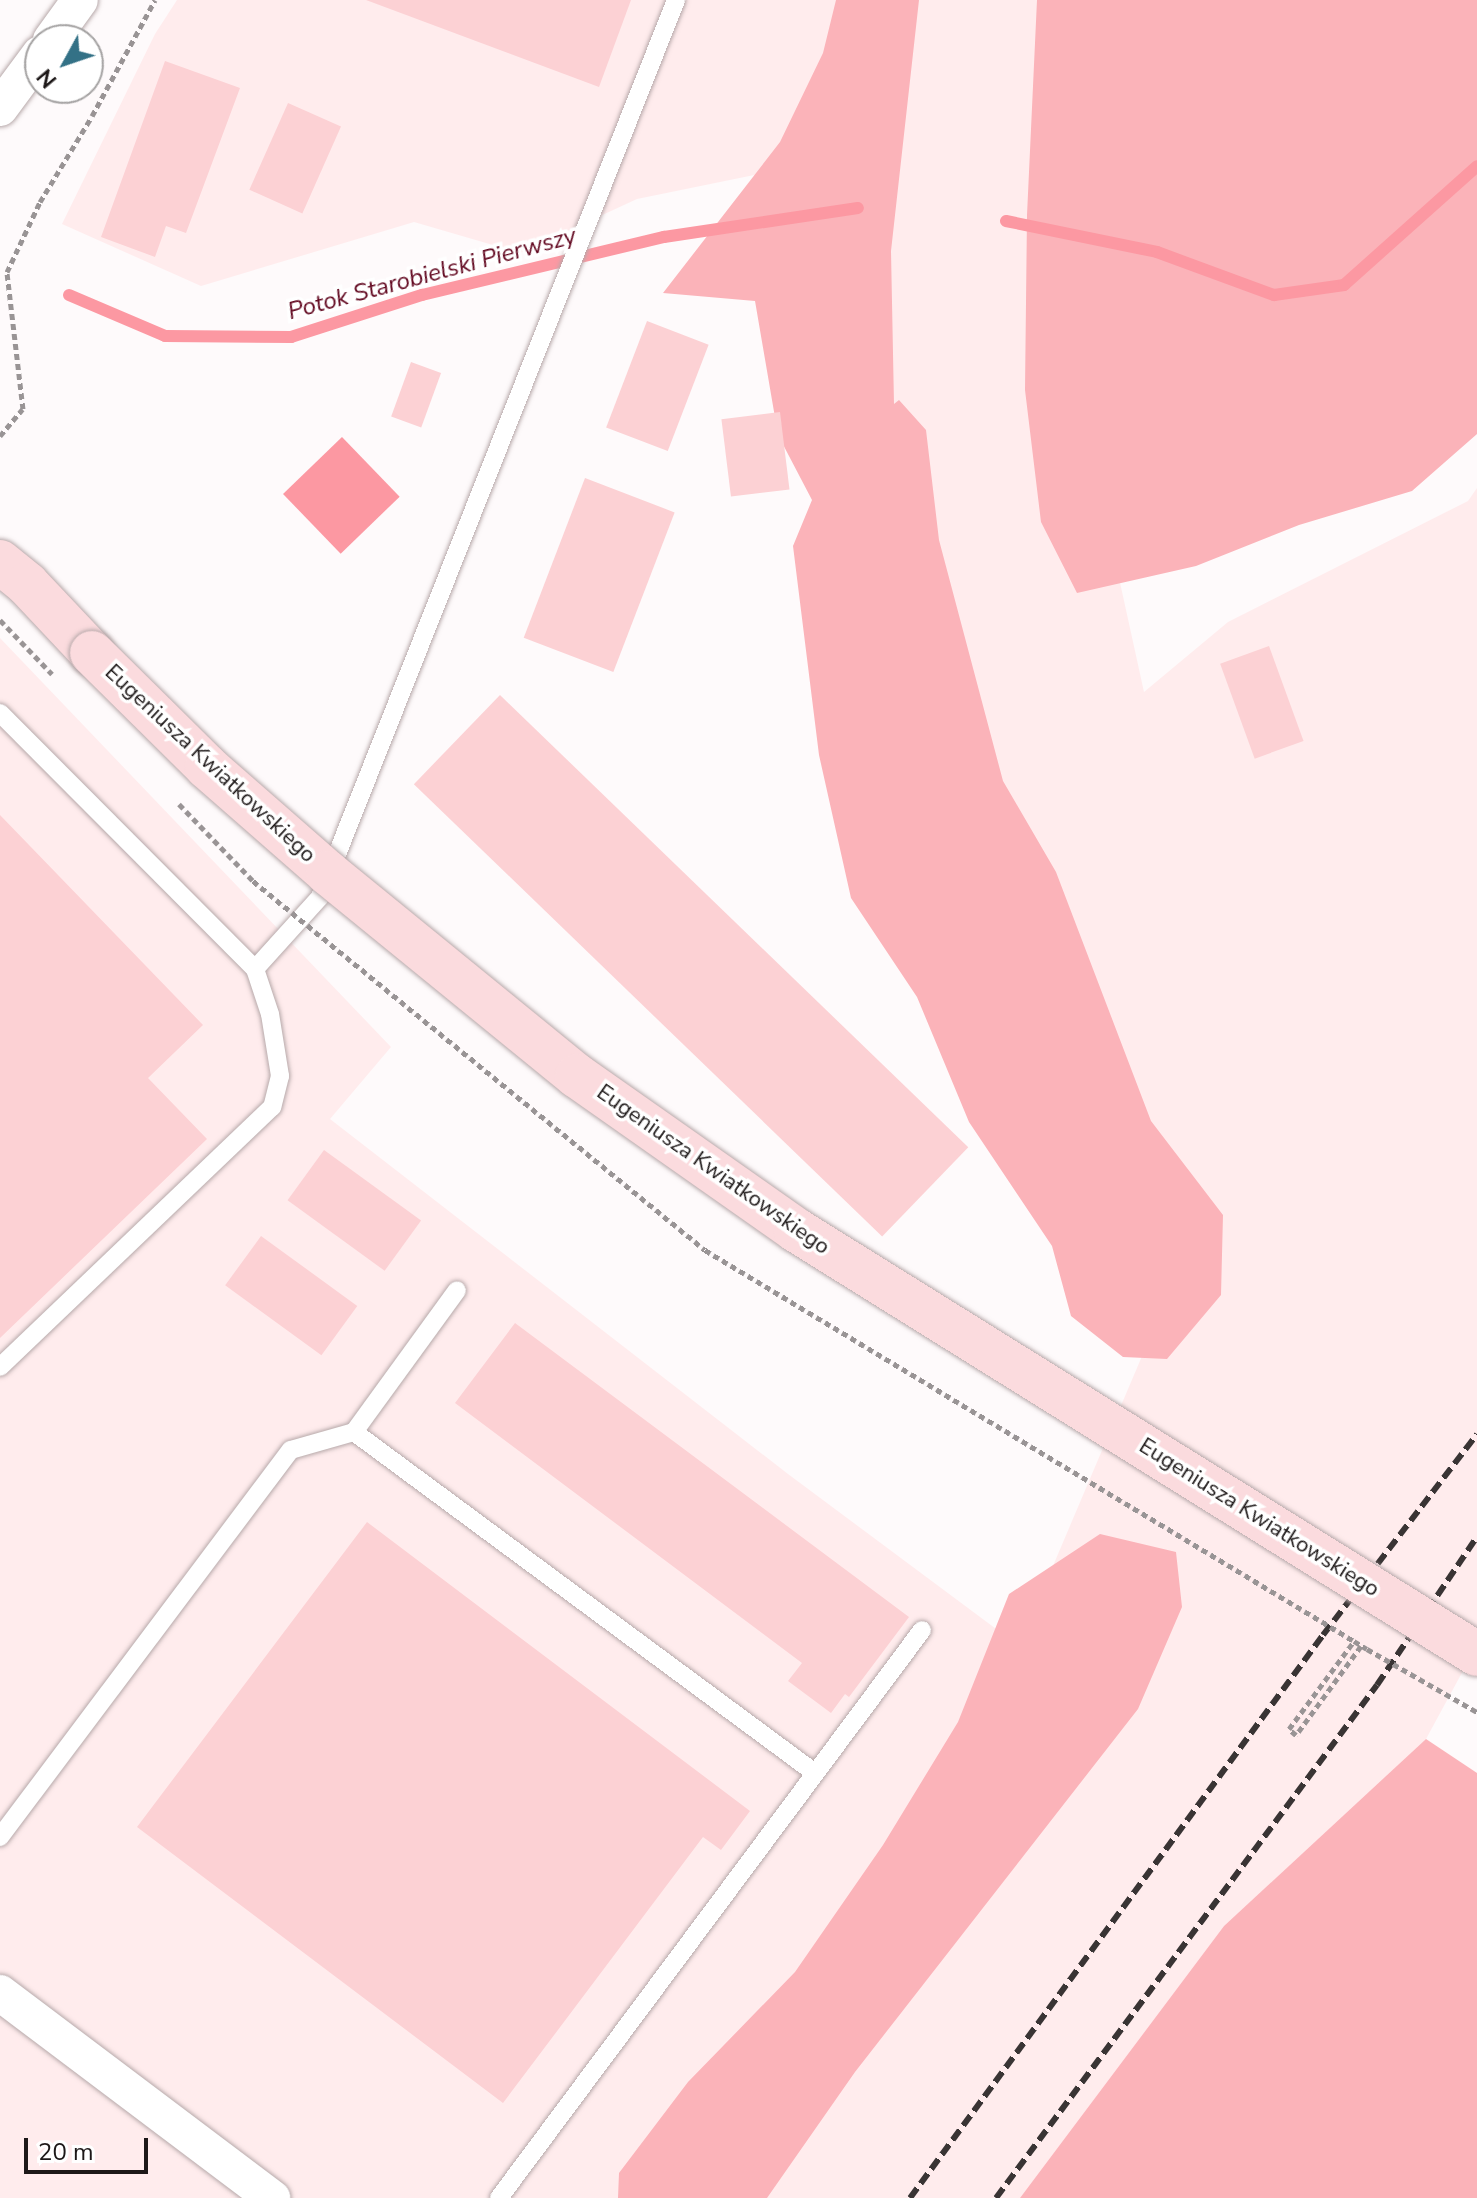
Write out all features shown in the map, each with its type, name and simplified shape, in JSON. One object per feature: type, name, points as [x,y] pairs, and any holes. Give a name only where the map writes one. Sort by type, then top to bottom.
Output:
[{"type":"street","points":[[63,24],[80,0]]},
{"type":"street","points":[[0,108],[24,76]]},
{"type":"street","name":"Eugeniusza Kwiatkowskiego","points":[[0,532],[14,573],[207,767],[295,844],[577,1076],[796,1230],[1477,1654]]},
{"type":"street","points":[[0,1993],[272,2198]]},
{"type":"lane","points":[[255,969],[320,897],[676,0]]},
{"type":"lane","points":[[0,713],[255,969],[270,1014],[280,1076],[272,1107],[0,1367]]},
{"type":"lane","points":[[0,1837],[291,1450],[354,1432],[457,1290]]},
{"type":"lane","points":[[354,1432],[815,1773]]},
{"type":"lane","points":[[499,2198],[922,1630]]},
{"type":"path","points":[[0,436],[23,409],[7,272],[40,202],[92,116],[155,0]]},
{"type":"path","points":[[1305,1612],[1477,1712]]},
{"type":"path","points":[[1354,1641],[1289,1729],[1296,1735],[1361,1646]]},
{"type":"shaded area","points":[[177,0],[1077,0],[1053,277],[1144,692],[1228,622],[1468,501],[1477,488],[1477,1645],[1426,1739],[1224,1926],[1020,2198],[0,2198],[0,638],[391,1047],[330,1119],[788,1474],[1019,1646],[1162,1309],[1011,1048],[817,162],[637,199],[520,253],[414,222],[201,286],[62,224],[155,34]]},
{"type":"shaded area","points":[[836,0],[919,0],[891,251],[894,404],[899,400],[926,430],[939,540],[1003,781],[1056,872],[1151,1121],[1223,1215],[1221,1295],[1167,1359],[1123,1357],[1071,1316],[1052,1246],[969,1122],[917,997],[851,898],[819,755],[793,546],[812,500],[778,435],[755,301],[663,293],[780,142],[823,53]]},
{"type":"shaded area","points":[[1037,0],[1477,0],[1477,434],[1412,491],[1299,525],[1196,566],[1077,593],[1041,522],[1025,390],[1027,215]]},
{"type":"shaded area","points":[[342,437],[400,497],[341,554],[283,494]]},
{"type":"shaded area","points":[[1100,1534],[1176,1552],[1182,1607],[1138,1709],[855,2072],[767,2198],[618,2198],[619,2173],[688,2082],[795,1972],[883,1845],[958,1722],[1009,1594]]},
{"type":"shaded area","points":[[1426,1739],[1477,1773],[1477,2198],[1020,2198],[1224,1926]]},
{"type":"building","points":[[366,0],[631,0],[599,87]]},
{"type":"building","points":[[165,61],[240,88],[186,233],[166,226],[155,257],[101,237]]},
{"type":"building","points":[[288,103],[341,127],[302,213],[249,190]]},
{"type":"building","points":[[647,321],[709,345],[668,451],[606,427]]},
{"type":"building","points":[[411,362],[441,373],[421,427],[391,417]]},
{"type":"building","points":[[780,412],[790,489],[731,497],[721,419]]},
{"type":"building","points":[[585,478],[675,512],[613,672],[524,638]]},
{"type":"building","points":[[1269,646],[1304,741],[1255,759],[1220,664]]},
{"type":"building","points":[[500,695],[968,1147],[882,1236],[414,784]]},
{"type":"building","points":[[0,815],[203,1025],[148,1078],[207,1139],[0,1338]]},
{"type":"building","points":[[324,1150],[421,1221],[385,1271],[288,1200]]},
{"type":"building","points":[[261,1236],[357,1306],[321,1355],[225,1285]]},
{"type":"building","points":[[515,1323],[909,1617],[849,1697],[845,1694],[831,1713],[788,1681],[802,1663],[455,1403]]},
{"type":"building","points":[[367,1522],[750,1811],[721,1850],[703,1837],[503,2103],[137,1827]]},
{"type":"waterway","name":"Potok Starobielski Pierwszy","points":[[1006,221],[1157,252],[1274,295],[1344,285],[1477,166]]},
{"type":"waterway","name":"Potok Starobielski Pierwszy","points":[[69,295],[165,336],[291,337],[422,295],[664,237],[858,208]]},
{"type":"railway","points":[[910,2198],[1323,1635],[1477,1434]]},
{"type":"railway","points":[[996,2198],[1377,1685],[1477,1537]]}]
